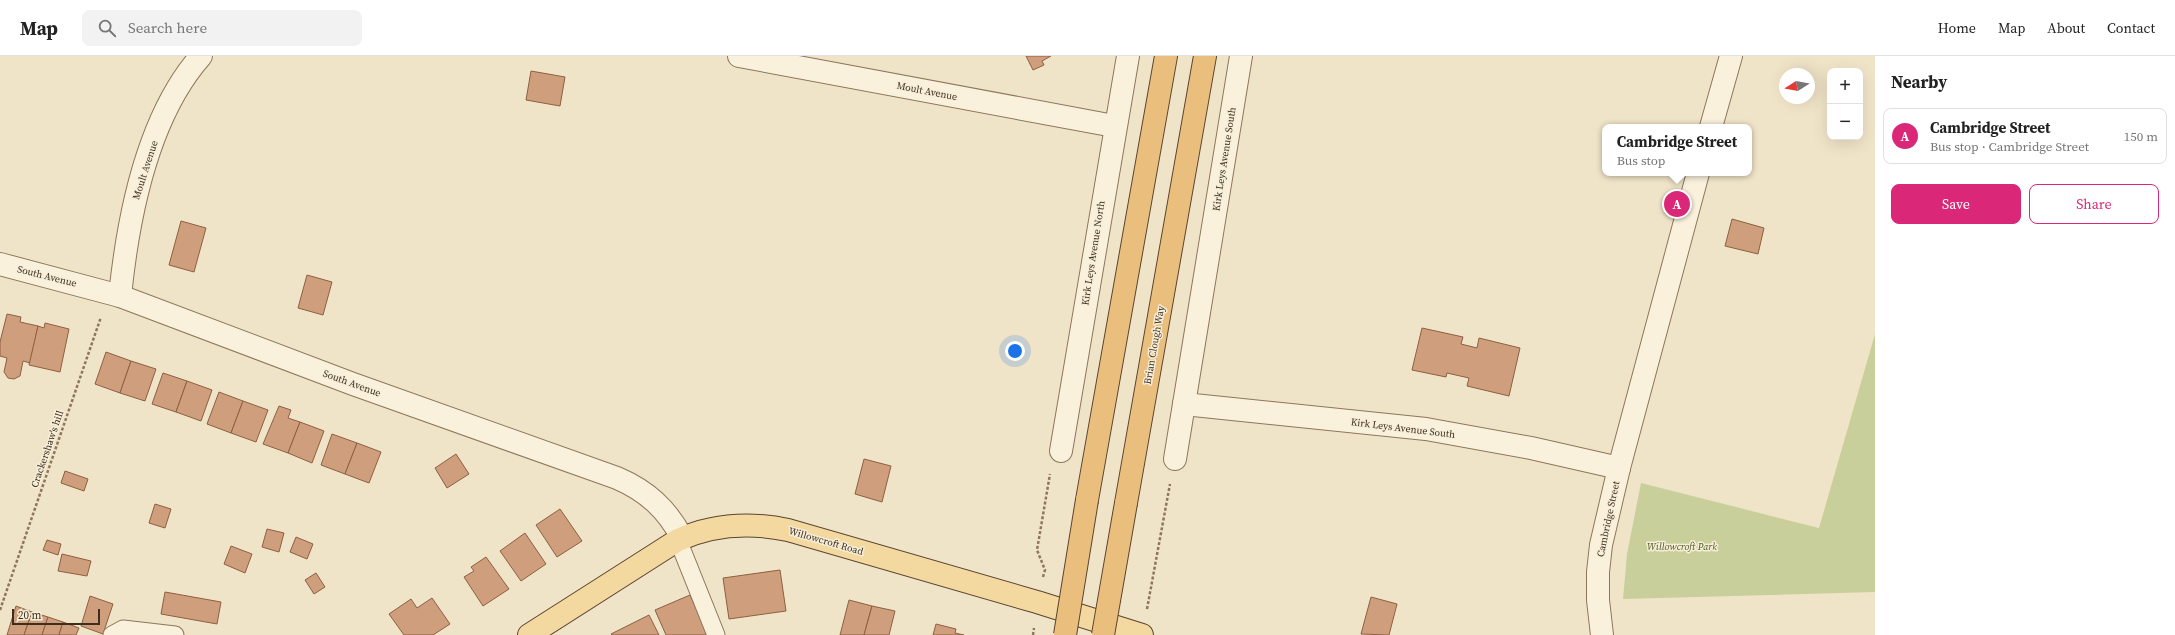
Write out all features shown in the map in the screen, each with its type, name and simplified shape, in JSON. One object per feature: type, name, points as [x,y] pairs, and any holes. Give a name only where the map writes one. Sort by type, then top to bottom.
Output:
[{"type":"highway","points":[[1066,635],[1087,500],[1166,56]]},
{"type":"highway","name":"Brian Clough Way","points":[[1103,635],[1205,56]]},
{"type":"main road","name":"Willowcroft Road","points":[[529,635],[680,539],[699,531],[727,526],[753,525],[772,527],[1037,602],[1142,635]]},
{"type":"street","name":"Moult Avenue","points":[[115,294],[131,216],[148,158],[170,101],[187,72],[201,56]]},
{"type":"street","name":"Moult Avenue","points":[[739,56],[1114,126]]},
{"type":"street","name":"Kirk Leys Avenue North","points":[[1061,451],[1114,126],[1128,56]]},
{"type":"street","name":"Kirk Leys Avenue South","points":[[1175,458],[1241,56]]},
{"type":"street","points":[[1712,124],[1731,56]]},
{"type":"street","name":"Cambridge Street","points":[[1602,635],[1598,600],[1598,572],[1601,545],[1619,468],[1697,176]]},
{"type":"street","name":"South Avenue","points":[[0,264],[115,294],[353,384],[627,482],[645,492],[655,501],[674,524],[680,539]]},
{"type":"street","name":"Kirk Leys Avenue South","points":[[1184,404],[1426,429],[1531,448],[1619,468]]},
{"type":"lane","points":[[680,539],[716,635]]},
{"type":"lane","points":[[112,635],[123,629],[175,635]]},
{"type":"path","name":"Crackershaw's hill","points":[[0,610],[115,294]]},
{"type":"path","points":[[1033,635],[1037,602],[1045,570],[1037,550],[1051,468],[1061,451]]},
{"type":"path","points":[[1147,612],[1175,458]]},
{"type":"green space","name":"Willowcroft Park","points":[[1875,334],[1875,592],[1623,599],[1627,554],[1641,483],[1819,528]]},
{"type":"building","points":[[1026,56],[1051,56],[1042,61],[1044,65],[1033,70]]},
{"type":"building","points":[[531,71],[565,77],[560,106],[526,100]]},
{"type":"building","points":[[1732,219],[1764,228],[1758,254],[1725,246]]},
{"type":"building","points":[[181,221],[206,228],[194,272],[169,265]]},
{"type":"building","points":[[307,275],[332,282],[323,315],[298,308]]},
{"type":"building","points":[[7,314],[21,317],[20,322],[38,326],[30,363],[23,361],[20,376],[14,379],[8,378],[4,372],[7,358],[0,356],[0,342]]},
{"type":"building","points":[[45,323],[69,329],[60,372],[29,365],[38,326],[44,328]]},
{"type":"building","points":[[1422,328],[1463,337],[1461,344],[1477,348],[1479,338],[1520,348],[1509,396],[1467,386],[1469,378],[1447,373],[1446,377],[1412,370]]},
{"type":"building","points":[[106,352],[131,361],[120,393],[95,384]]},
{"type":"building","points":[[131,361],[156,369],[145,401],[120,393]]},
{"type":"building","points":[[163,373],[187,381],[176,412],[152,404]]},
{"type":"building","points":[[187,381],[212,390],[201,421],[176,412]]},
{"type":"building","points":[[219,392],[243,401],[231,433],[207,424]]},
{"type":"building","points":[[243,401],[268,410],[256,442],[231,433]]},
{"type":"building","points":[[279,406],[291,410],[288,418],[300,422],[288,453],[263,444]]},
{"type":"building","points":[[300,422],[324,431],[312,463],[288,453]]},
{"type":"building","points":[[332,434],[357,443],[345,474],[321,465]]},
{"type":"building","points":[[357,443],[381,452],[369,483],[345,474]]},
{"type":"building","points":[[456,454],[469,474],[447,488],[435,468]]},
{"type":"building","points":[[864,459],[891,466],[882,502],[855,494]]},
{"type":"building","points":[[65,471],[88,479],[84,491],[61,483]]},
{"type":"building","points":[[155,504],[171,509],[165,528],[149,523]]},
{"type":"building","points":[[560,509],[582,541],[557,557],[536,525]]},
{"type":"building","points":[[267,529],[284,533],[279,552],[262,547]]},
{"type":"building","points":[[525,533],[546,564],[521,581],[500,551]]},
{"type":"building","points":[[296,537],[313,544],[307,559],[290,552]]},
{"type":"building","points":[[47,540],[61,544],[58,555],[43,550]]},
{"type":"building","points":[[231,546],[252,554],[245,573],[224,564]]},
{"type":"building","points":[[62,554],[91,561],[87,576],[58,571]]},
{"type":"building","points":[[486,557],[509,589],[483,606],[464,577],[474,571],[471,567]]},
{"type":"building","points":[[780,570],[786,611],[729,619],[723,578]]},
{"type":"building","points":[[316,573],[325,587],[314,594],[305,580]]},
{"type":"building","points":[[165,592],[221,602],[217,624],[161,614]]},
{"type":"building","points":[[690,595],[708,635],[666,635],[655,610]]},
{"type":"building","points":[[90,596],[113,604],[103,634],[81,626]]},
{"type":"building","points":[[1371,597],[1397,604],[1389,635],[1361,634]]},
{"type":"building","points":[[432,598],[450,624],[433,635],[404,635],[389,614],[411,599],[417,608]]},
{"type":"building","points":[[849,600],[872,606],[864,635],[840,635]]},
{"type":"building","points":[[16,606],[32,612],[24,635],[7,635]]},
{"type":"building","points":[[872,606],[895,611],[889,635],[864,635]]},
{"type":"building","points":[[32,612],[48,617],[42,635],[24,635]]},
{"type":"building","points":[[649,615],[659,635],[611,634]]},
{"type":"building","points":[[48,617],[63,622],[59,635],[42,635]]},
{"type":"building","points":[[63,622],[79,628],[76,635],[59,635]]},
{"type":"building","points":[[936,624],[956,629],[955,633],[964,635],[933,635]]},
{"type":"place","name":"Cambridge Street","points":[[1677,204]]}]
